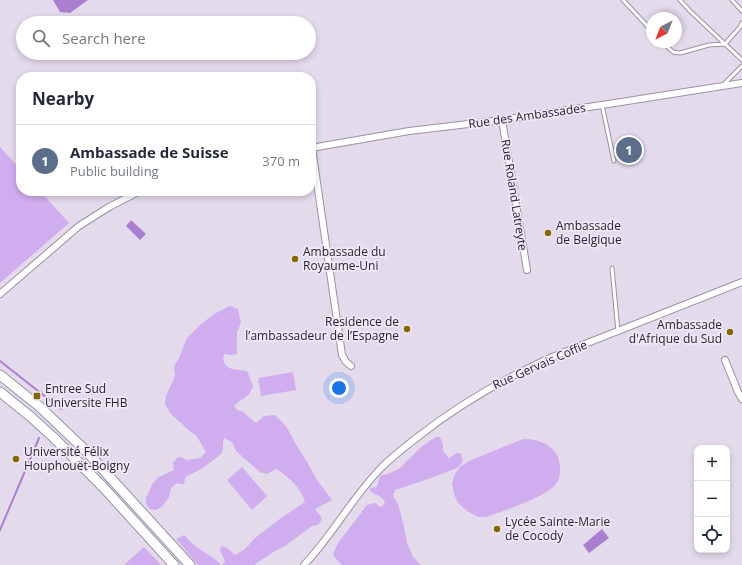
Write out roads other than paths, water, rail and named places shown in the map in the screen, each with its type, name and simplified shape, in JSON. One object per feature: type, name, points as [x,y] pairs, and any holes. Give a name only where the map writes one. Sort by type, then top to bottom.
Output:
[{"type":"main road","points":[[0,375],[40,407],[82,447],[190,565]]},
{"type":"main road","points":[[0,392],[31,417],[94,477],[174,565]]},
{"type":"street","name":"Rue des Ambassades","points":[[316,147],[409,131],[602,106],[742,83]]},
{"type":"street","name":"Rue Roland Latreyte","points":[[502,120],[527,270]]},
{"type":"street","points":[[316,181],[342,355],[346,362],[351,366]]},
{"type":"street","points":[[0,294],[79,226],[109,207],[130,196]]},
{"type":"street","name":"Rue Gervais Coffie","points":[[304,565],[333,530],[376,473],[395,455],[425,431],[470,400],[524,369],[742,282]]},
{"type":"street","points":[[725,360],[742,399]]},
{"type":"lane","points":[[622,0],[646,25]]},
{"type":"lane","points":[[680,0],[690,12],[742,60]]},
{"type":"lane","points":[[732,0],[742,12]]},
{"type":"lane","points":[[669,48],[673,52],[680,53],[710,45],[725,44],[742,23]]},
{"type":"lane","points":[[722,86],[742,66]]},
{"type":"lane","points":[[602,106],[614,161]]},
{"type":"lane","points":[[612,268],[618,331]]},
{"type":"waterway","points":[[0,361],[61,409]]},
{"type":"waterway","points":[[0,530],[39,438]]},
{"type":"place","name":"Ambassade de Suisse","points":[[629,150]]},
{"type":"place","name":"Ambassade de Belgique","points":[[548,233]]},
{"type":"place","name":"Ambassade du Royaume-Uni","points":[[295,259]]},
{"type":"place","name":"Residence de l’ambassadeur de l’Espagne","points":[[407,329]]},
{"type":"place","name":"Ambassade d'Afrique du Sud","points":[[730,332]]},
{"type":"place","name":"Entree Sud Universite FHB","points":[[37,396]]},
{"type":"place","name":"Université Félix Houphouët-Boigny","points":[[16,459]]},
{"type":"place","name":"Lycée Sainte-Marie de Cocody","points":[[497,529]]}]
